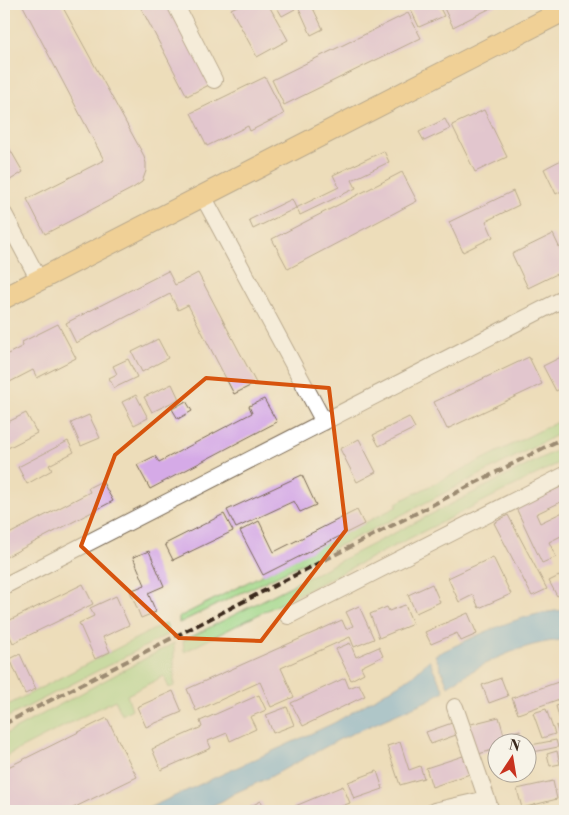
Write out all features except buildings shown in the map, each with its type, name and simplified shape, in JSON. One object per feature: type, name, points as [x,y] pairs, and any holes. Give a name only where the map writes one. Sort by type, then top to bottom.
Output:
[{"type":"main road","points":[[4,298],[565,10]]},
{"type":"street","points":[[175,4],[214,80]]},
{"type":"street","points":[[203,196],[324,422]]},
{"type":"street","points":[[4,214],[39,280]]},
{"type":"street","points":[[4,586],[565,298]]},
{"type":"street","points":[[288,616],[565,475]]},
{"type":"street","points":[[434,811],[489,805],[455,707]]},
{"type":"highlighted area","points":[[206,378],[329,388],[346,530],[261,641],[179,638],[81,546],[115,455]]},
{"type":"green space","points":[[565,418],[565,431],[380,526],[179,623],[179,617],[398,506],[396,503]]},
{"type":"green space","points":[[565,446],[565,460],[184,652],[183,641]]},
{"type":"green space","points":[[166,623],[169,634],[4,719],[4,707]]},
{"type":"green space","points":[[174,643],[174,686],[169,688],[164,676],[127,695],[132,709],[122,715],[115,700],[4,757],[4,735]]},
{"type":"water","points":[[565,610],[565,640],[519,649],[475,669],[448,686],[435,655],[498,626],[531,616]]},
{"type":"water","points":[[429,660],[444,691],[429,700],[340,739],[270,777],[201,811],[142,811],[334,723],[411,677]]},
{"type":"railway","points":[[4,724],[565,437]]}]
